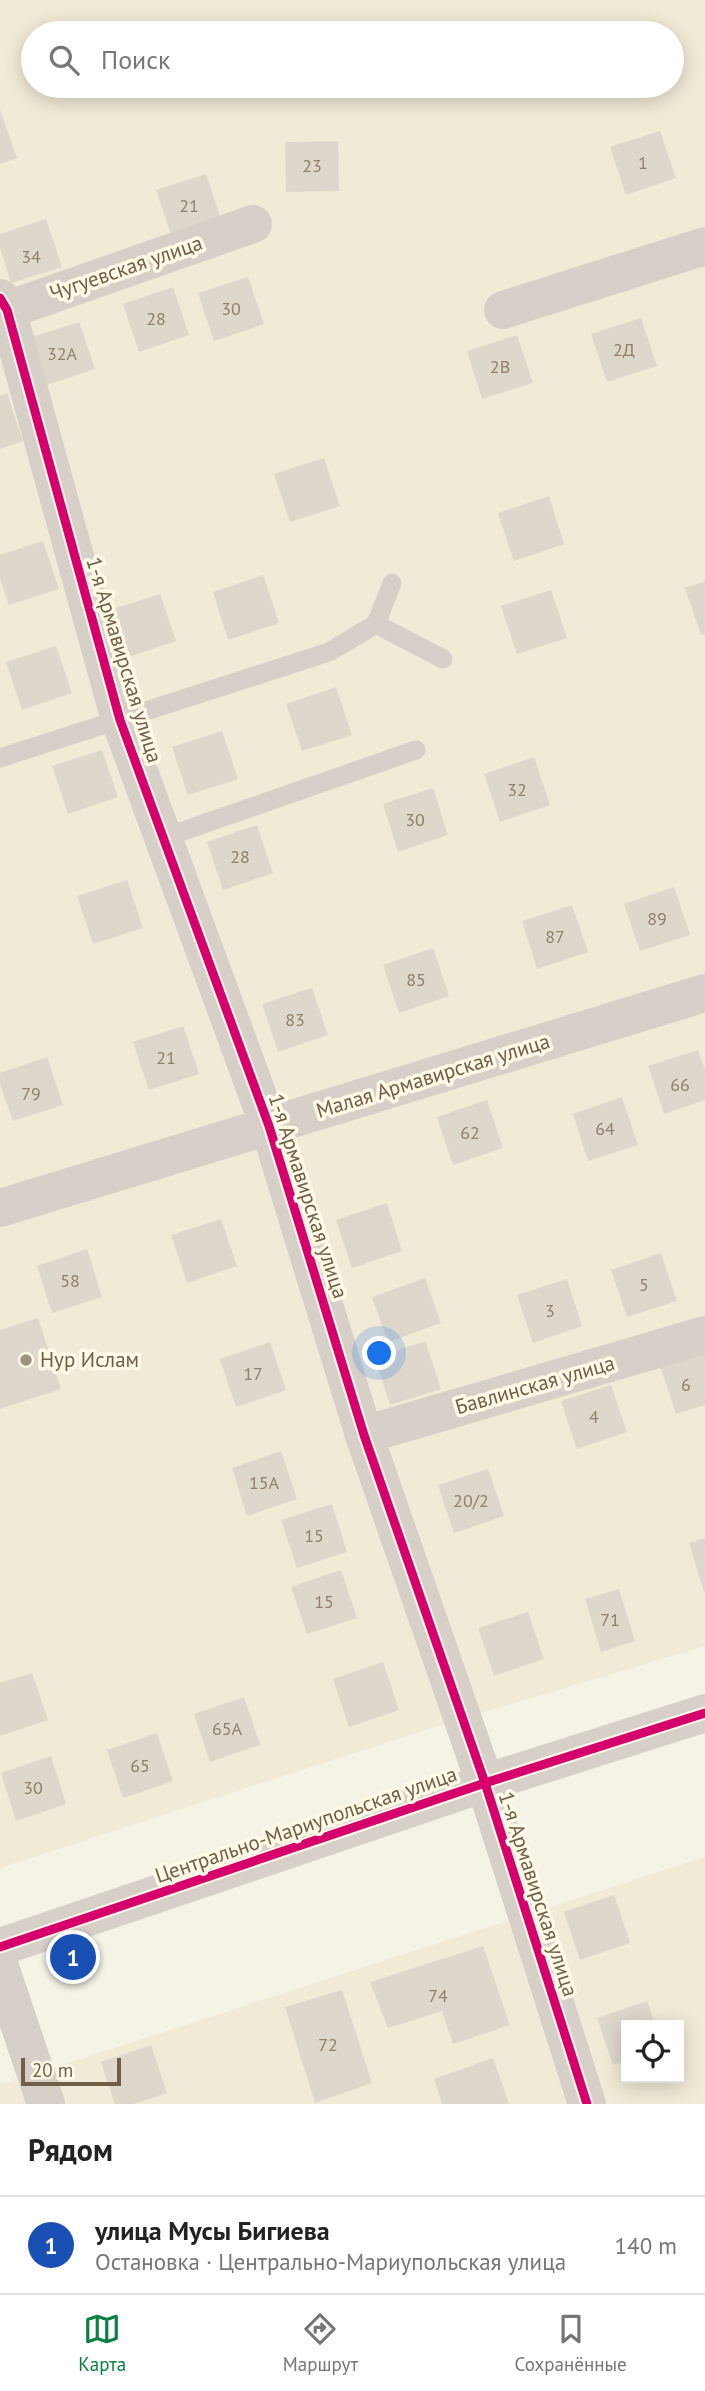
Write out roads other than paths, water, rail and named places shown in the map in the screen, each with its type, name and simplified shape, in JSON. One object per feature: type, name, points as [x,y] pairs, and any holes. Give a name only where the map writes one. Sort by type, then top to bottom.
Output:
[{"type":"street","name":"Чугуевская улица","points":[[2,308],[253,224]]},
{"type":"street","points":[[503,310],[705,246]]},
{"type":"street","name":"1-я Армавирская улица","points":[[2,308],[120,720],[269,1126],[364,1435],[485,1783],[587,2104]]},
{"type":"street","name":"Малая Армавирская улица","points":[[0,1208],[705,993]]},
{"type":"street","name":"Бавлинская улица","points":[[364,1435],[705,1335]]},
{"type":"street","name":"Центрально-Мариупольская улица","points":[[0,1947],[485,1783],[705,1713]]},
{"type":"street","points":[[0,1968],[46,2104]]},
{"type":"lane","points":[[0,758],[329,652],[376,624],[392,583]]},
{"type":"lane","points":[[376,624],[443,659]]},
{"type":"lane","points":[[163,838],[416,750]]},
{"type":"place","name":"Нур Ислам","points":[[26,1360]]},
{"type":"place","name":"улица Мусы Бигиева","points":[[73,1957]]}]
